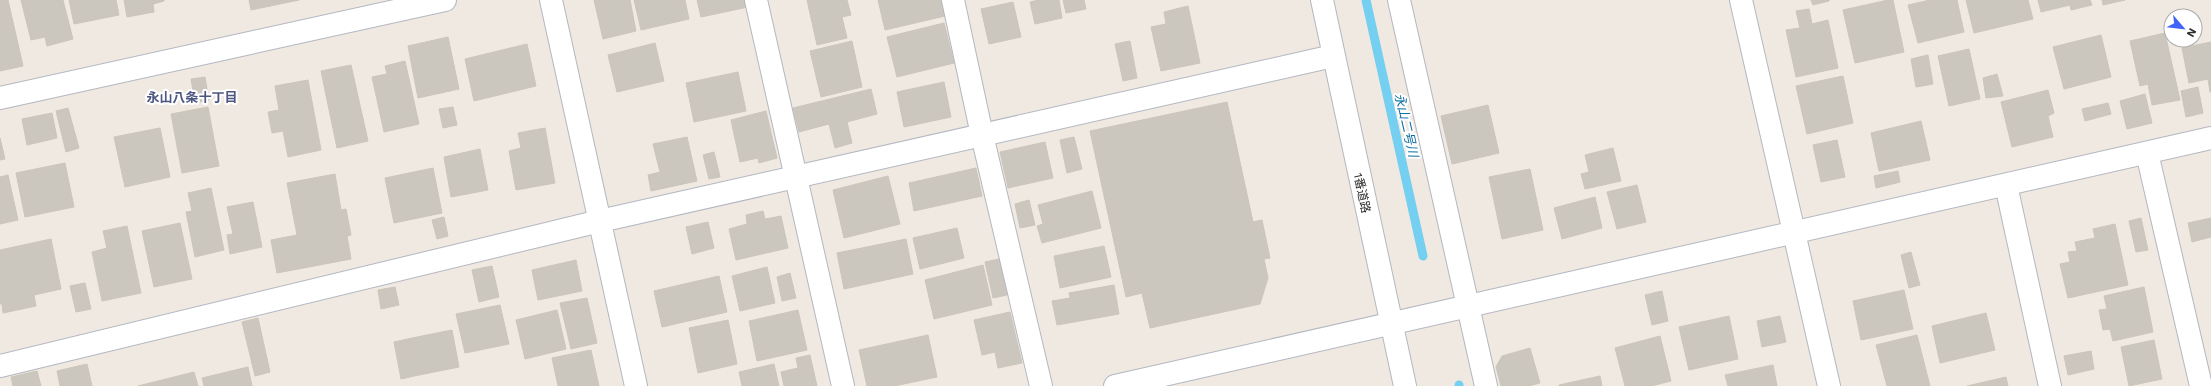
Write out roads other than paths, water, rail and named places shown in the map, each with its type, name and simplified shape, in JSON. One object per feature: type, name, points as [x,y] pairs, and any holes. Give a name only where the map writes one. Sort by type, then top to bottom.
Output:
[{"type":"street","points":[[0,98],[445,0]]},
{"type":"street","points":[[551,0],[636,386]]},
{"type":"street","points":[[756,0],[798,177],[844,386]]},
{"type":"street","points":[[953,0],[982,135],[1041,386]]},
{"type":"street","name":"1番道路","points":[[1322,0],[1404,386]]},
{"type":"street","points":[[1399,0],[1486,386]]},
{"type":"street","points":[[1741,0],[1830,386]]},
{"type":"street","points":[[0,366],[600,222],[1333,56]]},
{"type":"street","points":[[1115,386],[2211,138]]},
{"type":"street","points":[[2147,153],[2201,386]]},
{"type":"street","points":[[2006,185],[2050,386]]},
{"type":"waterway","name":"永山二号川","points":[[1366,0],[1423,256]]},
{"type":"district","name":"永山八条十丁目","points":[[192,97]]}]
